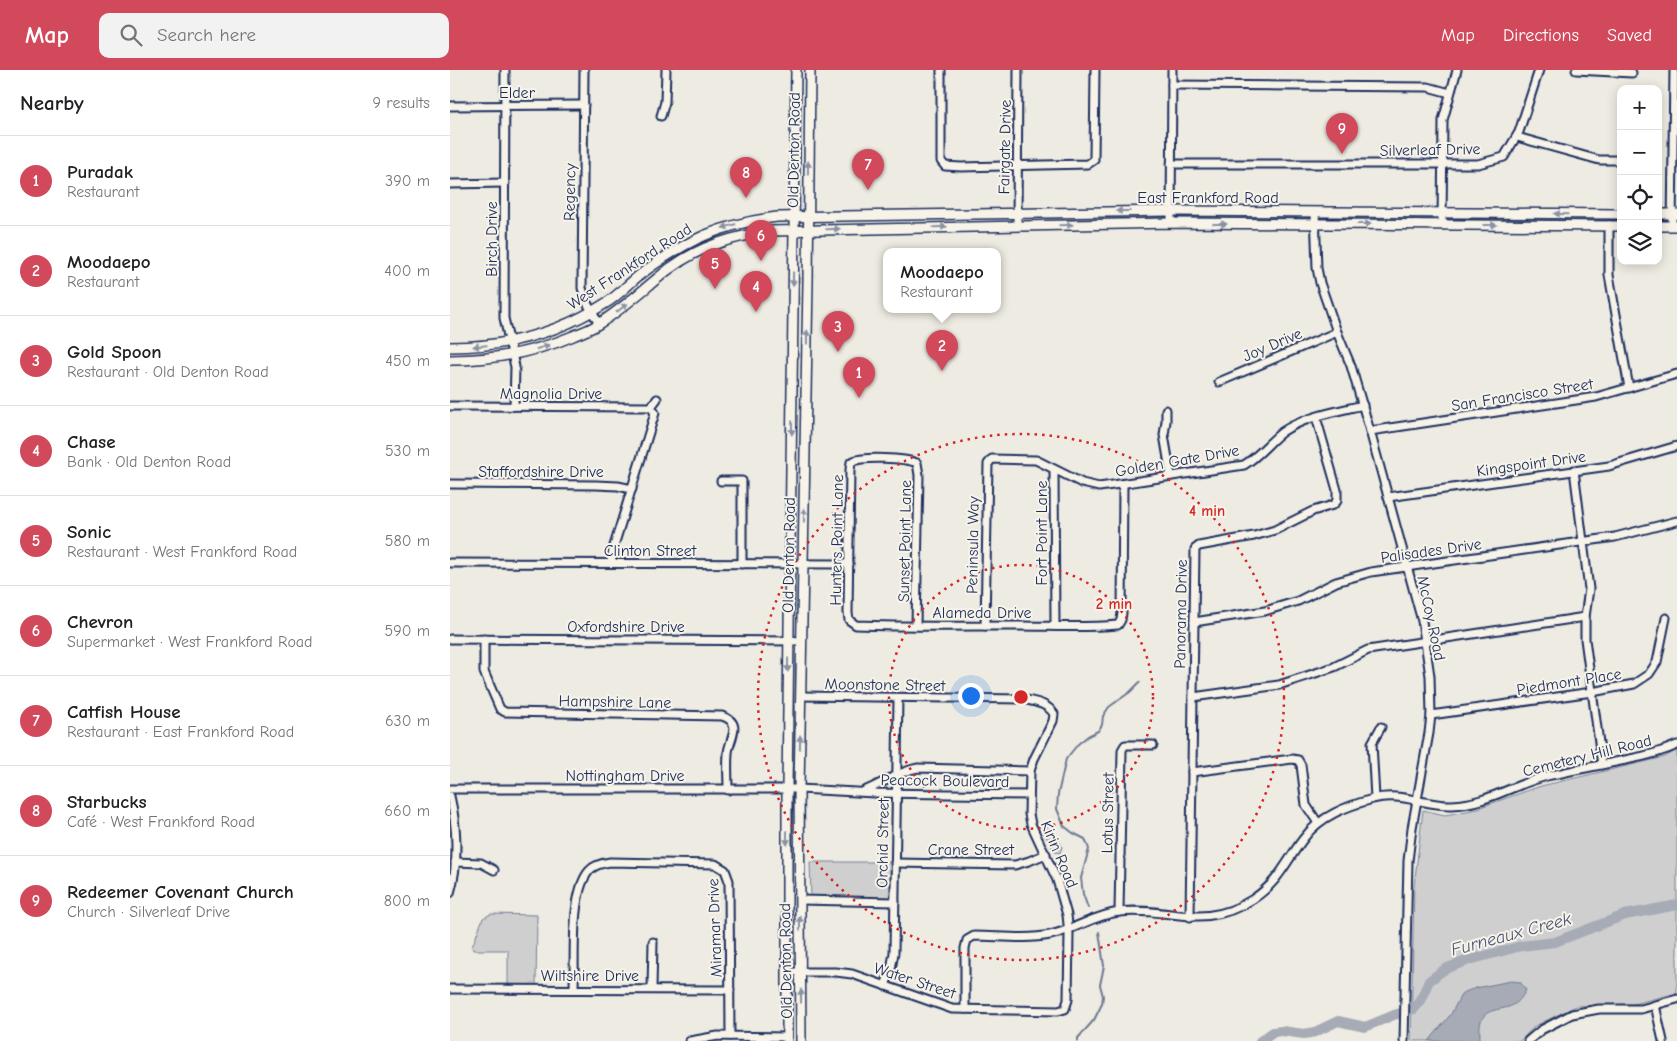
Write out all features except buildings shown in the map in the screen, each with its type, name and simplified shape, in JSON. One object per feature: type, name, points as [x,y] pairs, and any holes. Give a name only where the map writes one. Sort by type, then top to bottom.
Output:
[{"type":"main road","name":"Old Denton Road","points":[[787,1039],[788,641],[796,70]]},
{"type":"main road","name":"Old Denton Road","points":[[801,1041],[799,789],[807,379],[810,70]]},
{"type":"main road","points":[[796,101],[809,101]]},
{"type":"main road","name":"East Frankford Road","points":[[794,217],[1171,211],[1617,214]]},
{"type":"main road","points":[[1662,214],[1675,214]]},
{"type":"main road","points":[[894,216],[894,227]]},
{"type":"main road","name":"West Frankford Road","points":[[450,347],[483,346],[542,334],[571,322],[612,299],[663,258],[698,237],[726,226],[750,221],[777,217],[794,217]]},
{"type":"main road","name":"East Frankford Road","points":[[794,230],[1172,223],[1617,226]]},
{"type":"main road","points":[[1662,226],[1675,226]]},
{"type":"main road","name":"West Frankford Road","points":[[450,360],[486,359],[513,355],[557,343],[599,324],[671,268],[705,248],[728,239],[771,231],[794,230]]},
{"type":"main road","points":[[792,379],[807,379]]},
{"type":"street","name":"Birch Drive","points":[[506,70],[504,318],[515,367],[514,406]]},
{"type":"street","name":"Regency","points":[[584,70],[582,288],[587,303],[599,324]]},
{"type":"street","points":[[661,116],[665,102],[666,70]]},
{"type":"street","points":[[941,70],[941,161],[944,166],[1088,164],[1094,160],[1095,70]]},
{"type":"street","name":"Fairgate Drive","points":[[1017,225],[1018,70]]},
{"type":"street","points":[[1172,70],[1172,223]]},
{"type":"street","points":[[1442,224],[1443,120],[1457,70]]},
{"type":"street","name":"Silverleaf Drive","points":[[1172,164],[1442,165],[1478,164],[1504,158],[1517,137],[1539,70]]},
{"type":"street","points":[[1576,70],[1632,73]]},
{"type":"street","points":[[1674,70],[1675,226]]},
{"type":"street","points":[[1172,85],[1428,87],[1450,93]]},
{"type":"street","name":"Elder","points":[[450,106],[584,105]]},
{"type":"street","points":[[1517,137],[1598,160],[1617,160]]},
{"type":"street","points":[[450,184],[505,183]]},
{"type":"street","name":"McCoy Road","points":[[1315,212],[1317,268],[1325,300],[1351,366],[1363,405],[1422,621],[1430,676],[1431,715],[1408,861],[1404,1041]]},
{"type":"street","points":[[1609,225],[1609,275],[1628,388]]},
{"type":"street","name":"Joy Drive","points":[[1219,382],[1337,332]]},
{"type":"street","name":"San Francisco Street","points":[[1370,431],[1596,397],[1677,374]]},
{"type":"street","points":[[611,563],[613,548],[655,414],[651,407],[657,399]]},
{"type":"street","name":"Golden Gate Drive","points":[[988,464],[992,459],[1029,459],[1042,462],[1054,470],[1089,485],[1099,487],[1244,465],[1254,459],[1283,431],[1295,424],[1363,405]]},
{"type":"street","name":"Magnolia Drive","points":[[450,406],[651,407]]},
{"type":"street","points":[[1166,410],[1164,435],[1171,476]]},
{"type":"street","name":"Panorama Drive","points":[[1190,917],[1195,549],[1199,546],[1254,536],[1275,530],[1313,511],[1333,505],[1337,501],[1337,490],[1316,417]]},
{"type":"street","name":"Kingspoint Drive","points":[[1388,497],[1609,466],[1677,446]]},
{"type":"street","name":"Hunters Point Lane","points":[[849,620],[851,462],[856,459],[881,459]]},
{"type":"street","name":"Sunset Point Lane","points":[[881,459],[917,463],[916,626]]},
{"type":"street","name":"Peninsula Way","points":[[985,626],[988,464]]},
{"type":"street","name":"Fort Point Lane","points":[[1054,470],[1054,626]]},
{"type":"street","points":[[1574,470],[1589,589],[1585,617],[1585,639],[1602,765]]},
{"type":"street","points":[[721,481],[742,481],[742,564]]},
{"type":"street","name":"Staffordshire Drive","points":[[450,484],[596,485],[632,489]]},
{"type":"street","name":"Alameda Drive","points":[[849,620],[856,625],[1097,627],[1118,625],[1122,620],[1122,484]]},
{"type":"street","name":"Palisades Drive","points":[[1194,622],[1265,611],[1298,601],[1348,578],[1371,572],[1582,542],[1628,534],[1677,521]]},
{"type":"street","name":"Clinton Street","points":[[450,563],[849,564]]},
{"type":"street","points":[[1193,696],[1279,685],[1334,667],[1368,650],[1585,617]]},
{"type":"street","name":"Piedmont Place","points":[[1431,715],[1592,692],[1634,684],[1654,667],[1660,654],[1666,618]]},
{"type":"street","name":"Oxfordshire Drive","points":[[450,639],[801,641]]},
{"type":"street","name":"Hampshire Lane","points":[[484,639],[484,672],[500,709],[505,712],[722,716],[728,718],[732,722],[734,737],[728,752],[728,790]]},
{"type":"street","name":"Moonstone Street","points":[[800,696],[1024,699],[1047,706],[1054,714]]},
{"type":"street","name":"Orchid Street","points":[[885,986],[892,969],[894,954],[898,698]]},
{"type":"street","name":"Kirin Road","points":[[1054,714],[1054,721],[1030,770],[1029,795],[1031,824],[1057,880],[1064,900],[1069,929],[1068,1000],[1064,1009]]},
{"type":"street","points":[[1375,798],[1372,744],[1381,727]]},
{"type":"street","name":"Lotus Street","points":[[1119,912],[1122,750],[1125,745],[1153,745]]},
{"type":"street","name":"Cemetery Hill Road","points":[[965,1009],[966,940],[974,936],[1033,937],[1050,935],[1108,914],[1119,912],[1190,917],[1222,913],[1258,896],[1288,864],[1305,836],[1318,824],[1341,809],[1375,798],[1394,797],[1452,805],[1486,800],[1546,776],[1648,755],[1677,745]]},
{"type":"street","points":[[1192,772],[1292,759],[1298,760],[1301,765],[1306,805],[1318,824]]},
{"type":"street","name":"Peacock Boulevard","points":[[861,792],[918,768],[1030,770]]},
{"type":"street","name":"Nottingham Drive","points":[[450,789],[799,789]]},
{"type":"street","name":"Peacock Boulevard","points":[[799,789],[1029,795]]},
{"type":"street","points":[[450,796],[455,825],[455,862],[450,893]]},
{"type":"street","name":"Crane Street","points":[[895,863],[1015,864],[1028,862],[1046,854]]},
{"type":"street","points":[[455,862],[481,863],[494,870]]},
{"type":"street","name":"Miramar Drive","points":[[574,989],[577,903],[580,887],[589,871],[598,864],[610,862],[708,863],[722,867],[729,881],[730,1036]]},
{"type":"street","points":[[800,900],[895,902]]},
{"type":"street","points":[[652,989],[653,942]]},
{"type":"street","name":"Water Street","points":[[787,972],[845,973],[941,1006],[965,1009],[1058,1011],[1064,1009]]},
{"type":"street","name":"Wiltshire Drive","points":[[450,989],[730,990]]},
{"type":"street","points":[[1528,1041],[1541,1030],[1572,1014],[1599,1010],[1641,1009],[1677,999]]},
{"type":"street","points":[[1655,1005],[1663,1041]]},
{"type":"street","points":[[690,1041],[707,1037],[730,1036],[787,1039]]},
{"type":"shaded area","points":[[1677,750],[1677,993],[1633,1004],[1576,1006],[1535,1026],[1520,1041],[1411,1041],[1414,887],[1423,810],[1445,815],[1472,810],[1541,786],[1665,757]]},
{"type":"shaded area","points":[[1046,828],[1053,829],[1062,847],[1060,853],[1055,852],[1044,833]]},
{"type":"shaded area","points":[[810,862],[892,862],[891,896],[888,898],[811,897]]},
{"type":"shaded area","points":[[491,914],[537,915],[536,986],[508,986],[508,950],[473,950],[472,947],[483,918]]},
{"type":"shaded area","points":[[1511,981],[1520,982],[1526,990],[1521,999],[1515,1004],[1491,1011],[1483,1017],[1480,1026],[1480,1041],[1429,1041],[1451,1014],[1462,993],[1476,988]]},
{"type":"waterway","points":[[1088,908],[1083,894],[1081,878],[1089,849],[1085,839],[1064,826],[1057,809],[1058,794],[1066,759],[1078,744],[1098,731],[1102,725],[1103,716],[1109,707],[1130,692],[1140,682]]},
{"type":"waterway","name":"Furneaux Creek","points":[[1260,1041],[1273,1032],[1282,1031],[1304,1034],[1315,1032],[1338,1021],[1365,1027],[1414,1009],[1420,1001],[1429,981],[1445,969],[1466,961],[1521,946],[1555,942],[1625,915],[1677,905]]},
{"type":"waterway","points":[[1078,1041],[1078,1038],[1094,1020],[1102,1004],[1103,996],[1100,985],[1104,966],[1099,932]]},
{"type":"place","name":"Redeemer Covenant Church","points":[[1342,154]]},
{"type":"place","name":"Catfish House","points":[[868,190]]},
{"type":"place","name":"Starbucks","points":[[746,198]]},
{"type":"place","name":"Chevron","points":[[761,261]]},
{"type":"place","name":"Sonic","points":[[715,289]]},
{"type":"place","name":"Chase","points":[[756,312]]},
{"type":"place","name":"Gold Spoon","points":[[838,352]]},
{"type":"place","name":"Moodaepo","points":[[942,371]]},
{"type":"place","name":"Puradak","points":[[859,398]]}]
